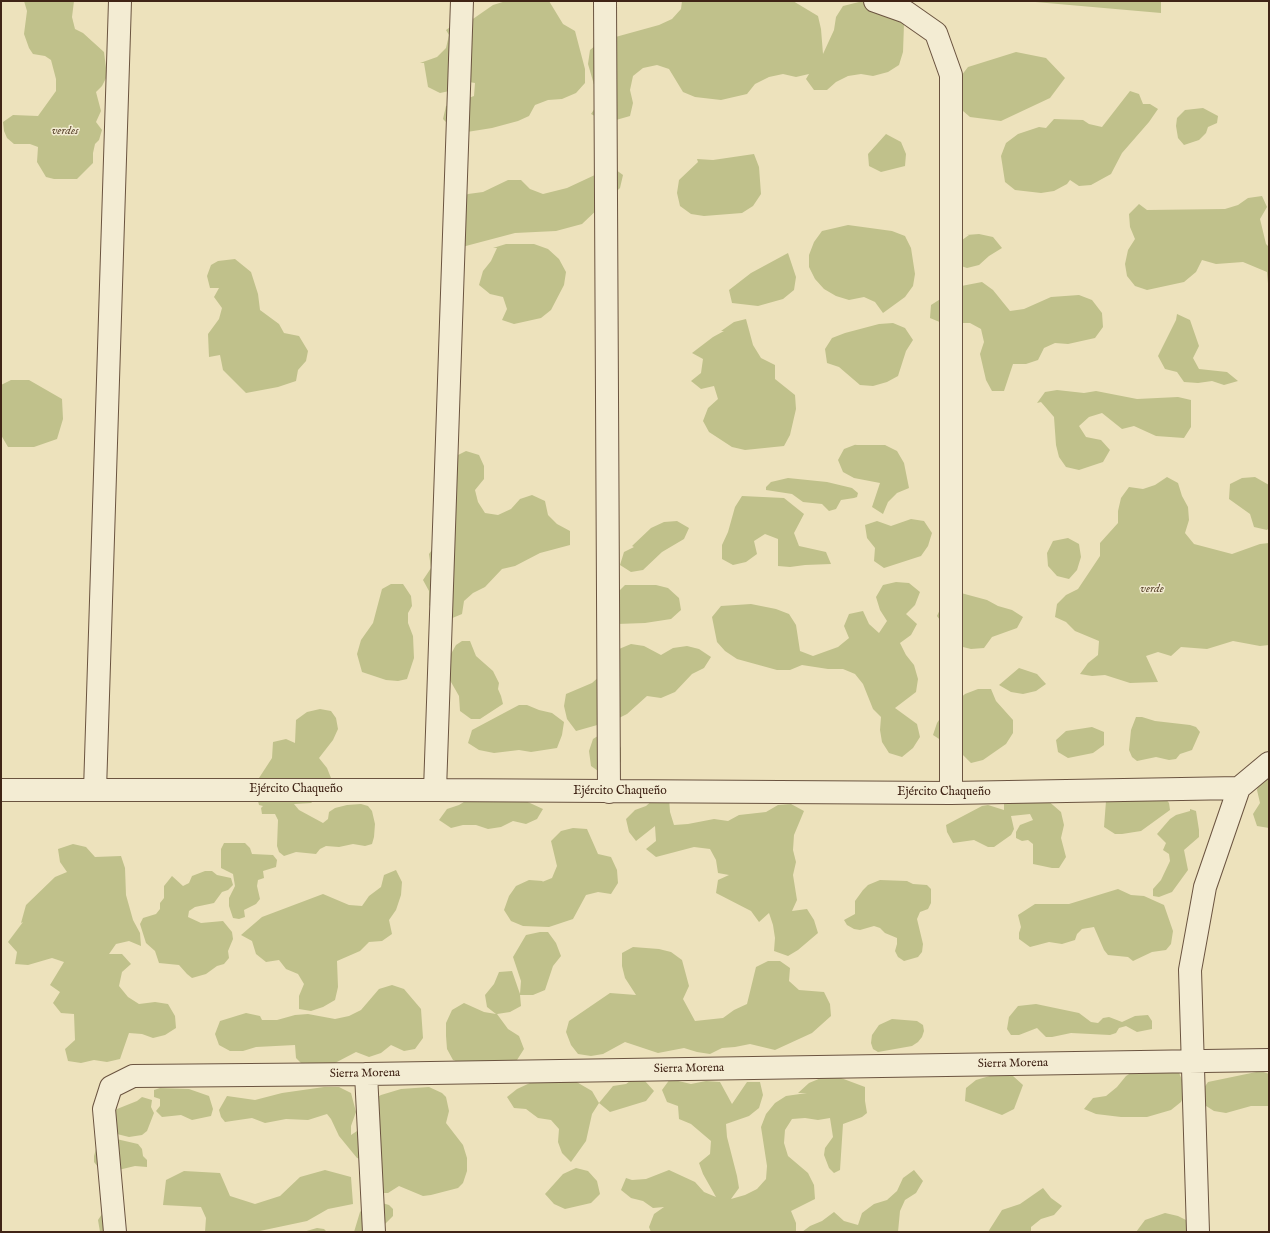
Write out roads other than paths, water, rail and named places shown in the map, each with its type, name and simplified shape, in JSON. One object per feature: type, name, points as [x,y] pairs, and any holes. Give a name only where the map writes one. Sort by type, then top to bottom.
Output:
[{"type":"street","points":[[95,790],[120,1]]},
{"type":"street","points":[[435,790],[462,1]]},
{"type":"street","points":[[605,1],[609,792]]},
{"type":"street","points":[[875,1],[906,12],[936,33],[951,75],[951,793]]},
{"type":"street","points":[[1198,1232],[1190,970],[1205,887],[1239,788],[1269,763]]},
{"type":"street","name":"Ejército Chaqueño","points":[[1,790],[435,790],[951,793],[1239,788]]},
{"type":"street","name":"Sierra Morena","points":[[115,1232],[104,1109],[111,1087],[133,1076],[366,1074],[1269,1060]]},
{"type":"street","points":[[366,1074],[374,1232]]},
{"type":"park label","name":"verdes","points":[[65,132]]},
{"type":"park label","name":"verde","points":[[1152,590]]}]
